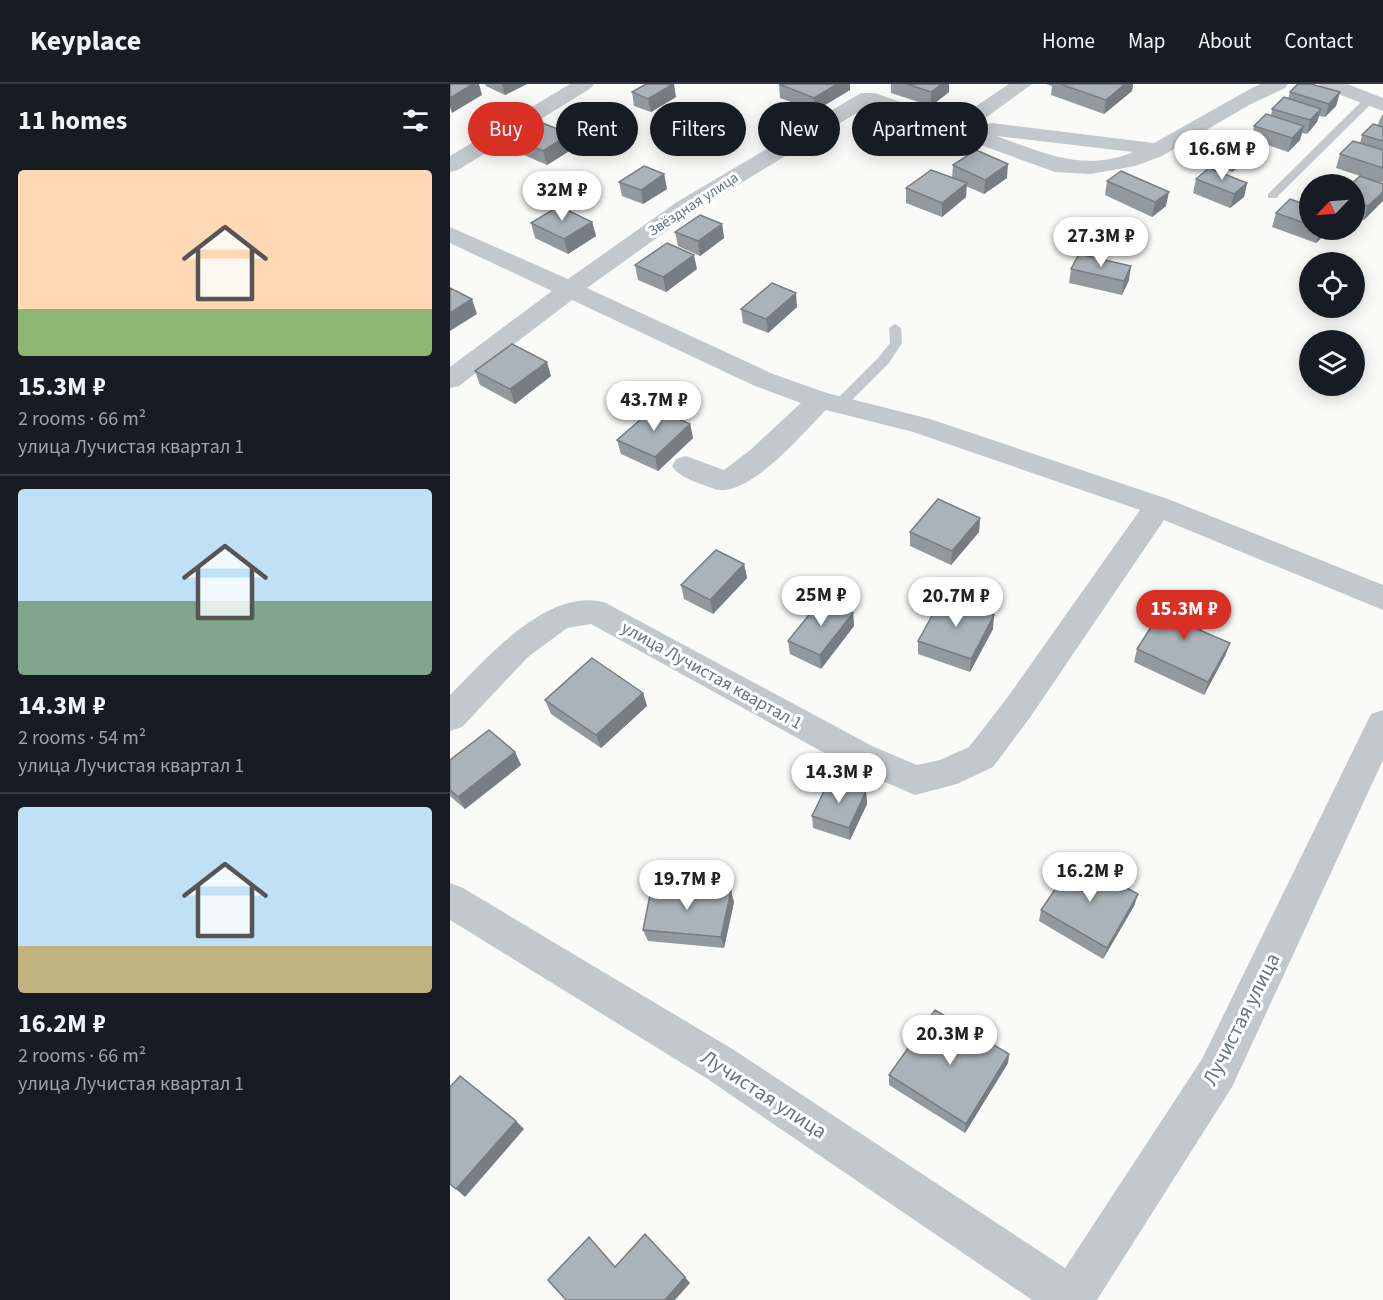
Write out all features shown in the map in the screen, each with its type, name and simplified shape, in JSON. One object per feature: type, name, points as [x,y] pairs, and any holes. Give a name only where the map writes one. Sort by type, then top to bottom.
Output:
[{"type":"street","points":[[450,165],[584,84]]},
{"type":"street","points":[[988,107],[1022,84]]},
{"type":"street","points":[[988,139],[1063,167],[1090,169],[1134,159],[1158,149],[1253,93],[1278,84]]},
{"type":"street","points":[[1329,84],[1375,103]]},
{"type":"street","points":[[866,90],[895,102]]},
{"type":"street","name":"Звёздная улица","points":[[450,380],[685,207],[866,90]]},
{"type":"street","points":[[988,129],[1158,149]]},
{"type":"street","points":[[450,234],[764,380],[830,402],[920,425],[1158,506],[1383,598]]},
{"type":"street","points":[[686,466],[724,480],[731,478],[830,402]]},
{"type":"street","name":"улица Лучистая квартал 1","points":[[450,717],[517,648],[558,618],[595,611],[860,756],[915,780],[945,774],[981,757],[1019,707],[1158,506]]},
{"type":"street","name":"Лучистая улица","points":[[450,900],[720,1064],[1071,1299],[1217,1073],[1383,724]]},
{"type":"lane","points":[[1272,196],[1375,103]]},
{"type":"lane","points":[[830,402],[884,360],[896,343],[895,328]]},
{"type":"building","points":[[450,84],[473,84],[450,98]]},
{"type":"building","points":[[646,84],[673,84],[648,99],[632,92]]},
{"type":"building","points":[[779,84],[837,84],[814,98]]},
{"type":"building","points":[[907,84],[942,84],[931,92]]},
{"type":"building","points":[[1060,84],[1125,84],[1106,100]]},
{"type":"building","points":[[1298,84],[1311,84],[1340,92],[1329,104],[1290,92]]},
{"type":"building","points":[[1284,97],[1321,109],[1310,120],[1272,109]]},
{"type":"building","points":[[1266,114],[1304,126],[1292,138],[1254,126]]},
{"type":"building","points":[[544,124],[556,128],[556,143],[544,150]]},
{"type":"building","points":[[1373,124],[1383,127],[1383,141],[1362,135]]},
{"type":"building","points":[[1238,131],[1259,140],[1235,158],[1214,149]]},
{"type":"building","points":[[1353,141],[1383,150],[1383,168],[1340,154]]},
{"type":"building","points":[[988,155],[1008,164],[985,180],[953,165],[967,156]]},
{"type":"building","points":[[644,166],[664,174],[641,190],[619,182]]},
{"type":"building","points":[[1209,168],[1247,183],[1234,194],[1196,179]]},
{"type":"building","points":[[931,170],[967,183],[942,203],[906,188]]},
{"type":"building","points":[[1121,171],[1169,192],[1155,202],[1107,181]]},
{"type":"building","points":[[1365,178],[1383,184],[1383,192],[1368,206],[1365,205]]},
{"type":"building","points":[[1290,199],[1299,202],[1299,221],[1276,213]]},
{"type":"building","points":[[559,206],[592,222],[564,239],[531,223]]},
{"type":"building","points":[[700,215],[722,224],[698,241],[675,232]]},
{"type":"building","points":[[667,243],[694,255],[663,277],[635,265]]},
{"type":"building","points":[[1079,254],[1131,266],[1124,281],[1071,269]]},
{"type":"building","points":[[772,283],[796,293],[766,319],[741,309]]},
{"type":"building","points":[[450,288],[472,299],[450,313]]},
{"type":"building","points":[[512,344],[547,362],[510,389],[475,371]]},
{"type":"building","points":[[654,408],[690,424],[655,457],[617,440]]},
{"type":"building","points":[[938,499],[980,518],[952,551],[910,532]]},
{"type":"building","points":[[716,550],[744,564],[710,600],[681,585]]},
{"type":"building","points":[[942,598],[994,615],[971,659],[918,641]]},
{"type":"building","points":[[822,599],[853,613],[820,655],[788,641]]},
{"type":"building","points":[[1169,599],[1207,614],[1197,629],[1230,643],[1208,682],[1137,649]]},
{"type":"building","points":[[592,658],[643,693],[596,735],[545,700]]},
{"type":"building","points":[[489,730],[515,752],[458,797],[450,790],[450,760]]},
{"type":"building","points":[[830,779],[866,791],[849,828],[812,816]]},
{"type":"building","points":[[1075,860],[1138,894],[1107,948],[1041,910]]},
{"type":"building","points":[[652,885],[731,891],[721,937],[643,930]]},
{"type":"building","points":[[935,1010],[1009,1054],[966,1124],[889,1075]]},
{"type":"building","points":[[460,1076],[516,1121],[456,1189],[450,1184],[450,1087]]},
{"type":"building","points":[[645,1234],[685,1277],[665,1300],[566,1300],[548,1280],[589,1237],[615,1267]]}]
